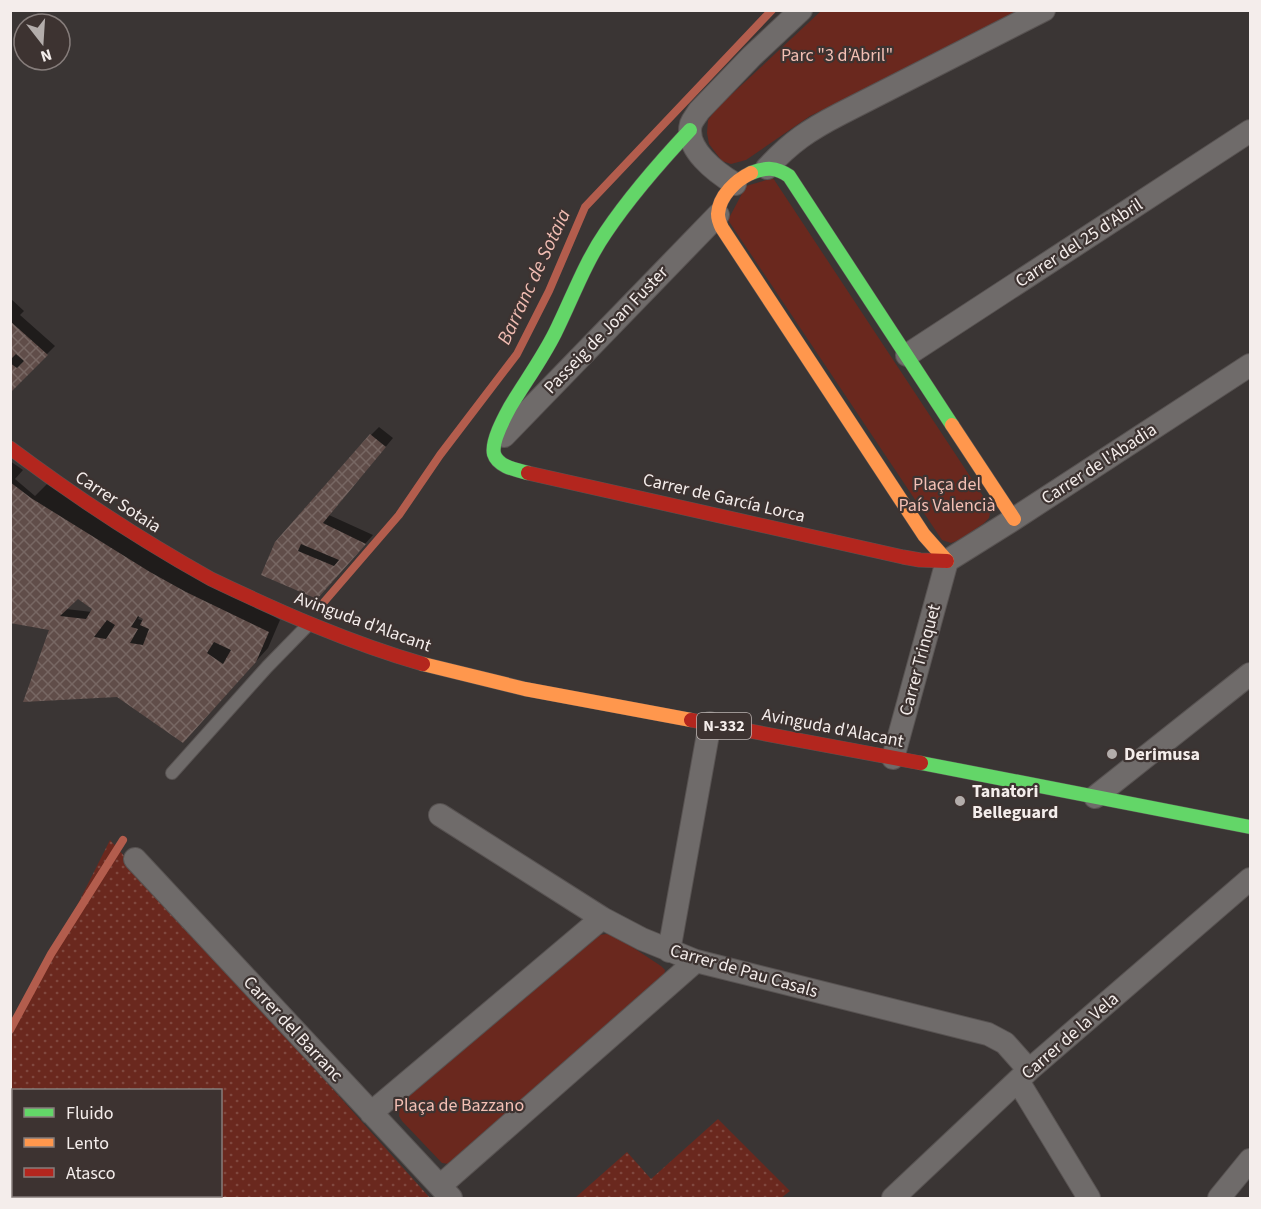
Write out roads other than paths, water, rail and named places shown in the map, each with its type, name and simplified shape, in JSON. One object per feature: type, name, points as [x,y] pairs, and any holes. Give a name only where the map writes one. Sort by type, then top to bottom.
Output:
[{"type":"main road","points":[[495,453],[500,428],[554,335],[595,247],[623,209],[690,130]]},
{"type":"main road","points":[[947,561],[924,535],[722,228],[718,215],[723,198],[742,178],[767,168],[784,170],[789,176],[1014,519]]},
{"type":"main road","name":"Carrer Sotaia","points":[[10,448],[59,485],[133,534],[210,579]]},
{"type":"main road","name":"Carrer de García Lorca","points":[[495,453],[507,466],[524,472],[903,557],[947,561]]},
{"type":"main road","name":"Avinguda d'Alacant","points":[[210,579],[309,624],[399,657],[450,672],[523,688],[1251,827]]},
{"type":"street","points":[[735,184],[708,164],[699,153],[692,141],[690,130],[692,121],[752,56],[801,10]]},
{"type":"street","points":[[767,168],[786,148],[808,131],[1044,10]]},
{"type":"street","name":"Carrer del 25 d'Abril","points":[[907,355],[1251,131]]},
{"type":"street","name":"Passeig de Joan Fuster","points":[[495,453],[718,215]]},
{"type":"street","name":"Carrer de l'Abadia","points":[[947,561],[1251,365]]},
{"type":"street","name":"Carrer Trinquet","points":[[893,758],[947,561]]},
{"type":"street","points":[[1095,797],[1251,674]]},
{"type":"street","points":[[669,951],[710,723]]},
{"type":"street","name":"Carrer de Pau Casals","points":[[440,815],[602,918],[669,951],[696,961],[988,1034],[1005,1043],[1089,1198]]},
{"type":"street","name":"Carrer del Barranc","points":[[135,859],[446,1192]]},
{"type":"street","name":"Carrer de la Vela","points":[[893,1198],[1024,1076],[1251,879]]},
{"type":"street","points":[[371,1113],[602,918]]},
{"type":"street","points":[[446,1192],[696,961]]},
{"type":"street","points":[[1219,1198],[1251,1160]]},
{"type":"lane","points":[[172,773],[267,667],[309,624]]},
{"type":"waterway","name":"Barranc de Sotaia","points":[[324,602],[399,515],[440,455],[517,354],[549,291],[585,207],[772,10]]},
{"type":"waterway","name":"Barranc de Sotaia","points":[[10,1030],[51,954],[123,840]]},
{"type":"place","name":"Derimusa","points":[[1112,754]]},
{"type":"place","name":"Tanatori Belleguard","points":[[960,801]]},
{"type":"park label","name":"Parc \"3 d’Abril\"","points":[[837,55]]},
{"type":"park label","name":"Plaça del País Valencià","points":[[947,494]]},
{"type":"park label","name":"Plaça de Bazzano","points":[[459,1105]]}]
